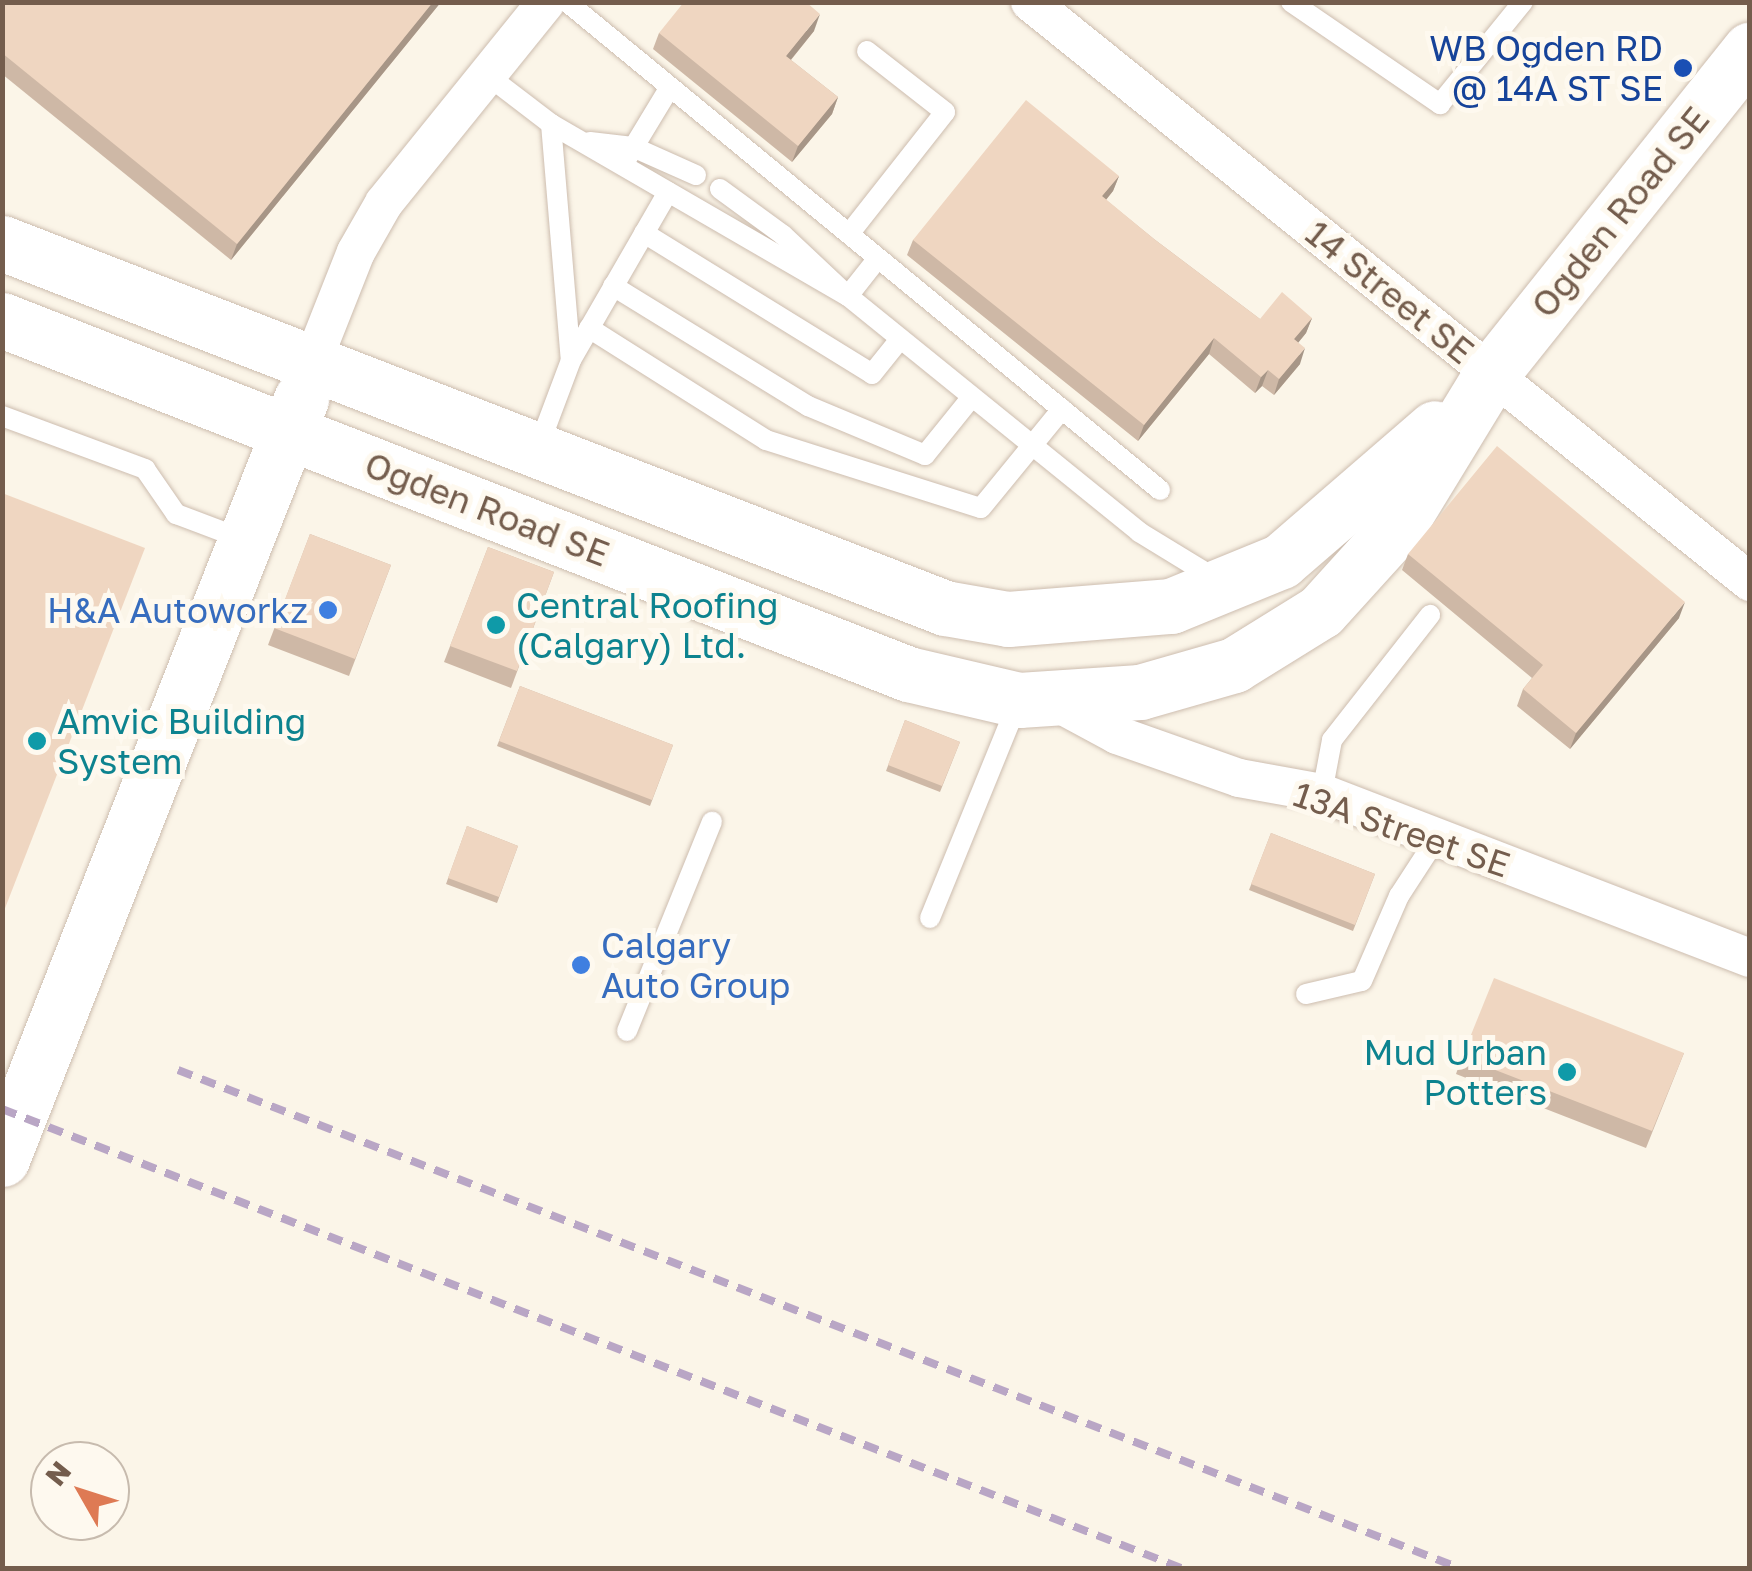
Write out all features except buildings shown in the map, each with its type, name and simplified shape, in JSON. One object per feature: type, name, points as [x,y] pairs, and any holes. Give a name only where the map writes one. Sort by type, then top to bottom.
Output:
[{"type":"street","points":[[2,1159],[290,432],[312,363],[356,252],[384,202],[546,2]]},
{"type":"street","name":"14 Street SE","points":[[1030,2],[1750,582]]},
{"type":"street","name":"Ogden Road SE","points":[[2,320],[908,674],[1038,701],[1140,692],[1234,665],[1321,611],[1399,525],[1491,374],[1750,50]]},
{"type":"street","name":"Ogden Road SE","points":[[2,243],[945,608],[1008,618],[1073,618],[1171,606],[1281,561],[1375,486],[1491,374]]},
{"type":"street","name":"13A Street SE","points":[[1038,701],[1117,735],[1239,778],[1322,794],[1750,958]]},
{"type":"lane","points":[[567,2],[1160,490]]},
{"type":"lane","points":[[1291,2],[1440,104],[1523,2]]},
{"type":"lane","points":[[849,234],[945,112],[867,51]]},
{"type":"lane","points":[[488,75],[550,124],[579,140],[696,175]]},
{"type":"lane","points":[[628,156],[670,87]]},
{"type":"lane","points":[[550,124],[571,360]]},
{"type":"lane","points":[[628,156],[668,192],[848,296]]},
{"type":"lane","points":[[720,189],[783,235],[848,296],[1138,532],[1224,584]]},
{"type":"lane","points":[[538,450],[571,360],[668,192]]},
{"type":"lane","points":[[644,233],[872,374],[900,339]]},
{"type":"lane","points":[[848,296],[878,258]]},
{"type":"lane","points":[[613,286],[808,406],[925,454],[970,398]]},
{"type":"lane","points":[[589,328],[766,440],[981,508],[1062,409]]},
{"type":"lane","points":[[2,416],[145,469],[176,514],[247,541]]},
{"type":"lane","points":[[1322,794],[1332,740],[1430,615]]},
{"type":"lane","points":[[930,918],[1038,701]]},
{"type":"lane","points":[[627,1031],[712,822]]},
{"type":"lane","points":[[1306,994],[1362,981],[1399,896],[1436,839]]},
{"type":"railway","points":[[178,1070],[1459,1568]]},
{"type":"railway","points":[[2,1109],[1181,1568]]},
{"type":"place","name":"WB Ogden RD @ 14A ST SE","points":[[1683,68]]},
{"type":"place","name":"H&A Autoworkz","points":[[328,610]]},
{"type":"place","name":"Central Roofing (Calgary) Ltd.","points":[[496,625]]},
{"type":"place","name":"Amvic Building System","points":[[37,741]]},
{"type":"place","name":"Calgary Auto Group","points":[[581,965]]},
{"type":"place","name":"Mud Urban Potters","points":[[1567,1072]]}]
